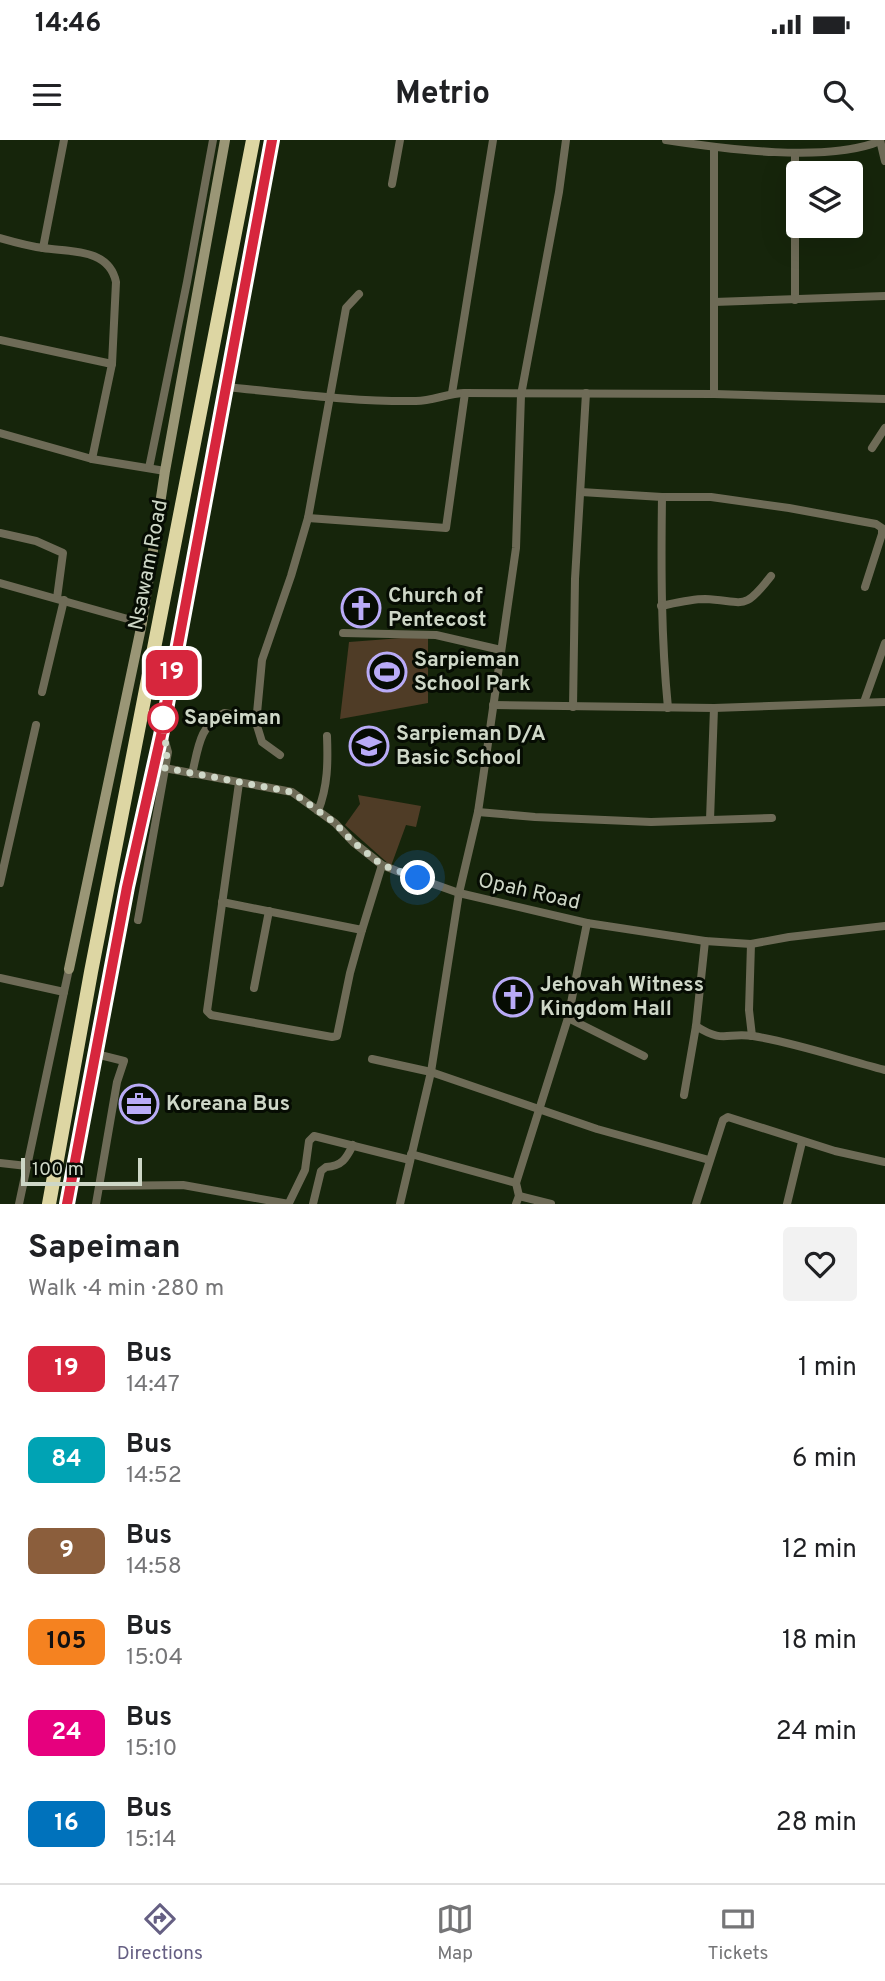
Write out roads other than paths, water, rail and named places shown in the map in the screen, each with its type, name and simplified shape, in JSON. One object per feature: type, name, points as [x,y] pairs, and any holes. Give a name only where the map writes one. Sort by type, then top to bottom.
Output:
[{"type":"highway","name":"Nsawam Road","points":[[48,1204],[253,140]]},
{"type":"highway","name":"Nsawam Road","points":[[67,1204],[127,887],[160,767],[162,731],[272,140]]},
{"type":"main road","points":[[69,970],[142,622],[225,140]]},
{"type":"street","points":[[43,248],[64,140]]},
{"type":"street","points":[[149,468],[213,140]]},
{"type":"street","points":[[391,184],[400,140]]},
{"type":"street","points":[[452,393],[493,140]]},
{"type":"street","points":[[400,1204],[431,1072],[459,893],[478,812],[516,548],[522,394],[566,140]]},
{"type":"street","points":[[666,140],[714,147],[795,153],[865,147],[880,140],[885,161]]},
{"type":"street","points":[[714,147],[714,394]]},
{"type":"street","points":[[795,153],[795,300]]},
{"type":"street","points":[[0,238],[43,248],[81,251],[105,262],[114,272],[116,282],[112,364],[92,459]]},
{"type":"street","points":[[280,755],[262,742],[254,716],[262,660],[308,519],[346,308],[359,294]]},
{"type":"street","points":[[714,302],[885,296]]},
{"type":"street","points":[[0,340],[112,364]]},
{"type":"street","points":[[225,387],[329,397],[419,401],[452,393],[714,394],[885,399]]},
{"type":"street","points":[[308,519],[446,528],[465,393]]},
{"type":"street","points":[[573,707],[575,579],[586,393]]},
{"type":"street","points":[[872,449],[885,429]]},
{"type":"street","points":[[0,433],[92,459],[166,471]]},
{"type":"street","points":[[581,492],[711,497],[883,525],[865,587]]},
{"type":"street","points":[[662,497],[661,606],[668,708]]},
{"type":"street","points":[[0,533],[36,541],[63,553],[60,599],[42,692]]},
{"type":"street","points":[[661,606],[702,599],[741,604],[756,596],[771,576]]},
{"type":"street","points":[[0,583],[32,594],[142,622]]},
{"type":"street","points":[[343,633],[436,635],[501,650]]},
{"type":"street","points":[[864,702],[885,643]]},
{"type":"street","points":[[493,705],[714,708],[885,702]]},
{"type":"street","points":[[710,820],[714,708]]},
{"type":"street","points":[[192,774],[202,731],[210,722],[223,713],[247,718],[254,716]]},
{"type":"street","points":[[0,883],[36,725]]},
{"type":"street","points":[[318,811],[327,780],[327,736]]},
{"type":"street","points":[[138,920],[160,767]]},
{"type":"street","name":"Opah Road","points":[[160,767],[292,792],[382,865],[459,893],[587,923],[751,944],[885,926]]},
{"type":"street","points":[[239,783],[206,1006],[212,1015],[337,1036],[350,973],[382,865]]},
{"type":"street","points":[[478,812],[594,820],[772,818]]},
{"type":"street","points":[[222,902],[362,930]]},
{"type":"street","points":[[254,988],[269,911]]},
{"type":"street","points":[[551,1204],[517,1200],[516,1183],[568,1018],[587,923]]},
{"type":"street","points":[[684,1095],[696,1026],[705,940]]},
{"type":"street","points":[[751,944],[749,1010],[752,1036]]},
{"type":"street","points":[[19,1204],[69,970]]},
{"type":"street","points":[[0,978],[64,992]]},
{"type":"street","points":[[568,1018],[644,1056]]},
{"type":"street","points":[[696,1026],[720,1038],[752,1036],[885,1070]]},
{"type":"street","points":[[96,1054],[124,1061],[117,1082],[96,1204]]},
{"type":"street","points":[[372,1059],[431,1072],[597,1129],[709,1160]]},
{"type":"street","points":[[696,1204],[723,1120],[728,1117],[802,1142],[885,1162]]},
{"type":"street","points":[[100,1186],[183,1185],[289,1204],[305,1170],[309,1141],[314,1136],[516,1183]]},
{"type":"street","points":[[787,1204],[802,1142]]},
{"type":"street","points":[[305,1170],[335,1166],[345,1161],[353,1145]]},
{"type":"street","points":[[0,1163],[27,1166]]},
{"type":"street","points":[[313,1204],[321,1171],[326,1167]]},
{"type":"place","name":"Church of Pentecost","points":[[361,608]]},
{"type":"place","name":"Sarpieman School Park","points":[[387,672]]},
{"type":"place","name":"Sapeiman","points":[[163,718]]},
{"type":"place","name":"Sarpieman D/A Basic School","points":[[369,746]]},
{"type":"place","name":"Jehovah Witness Kingdom Hall","points":[[513,997]]},
{"type":"place","name":"Koreana Bus","points":[[139,1104]]}]
